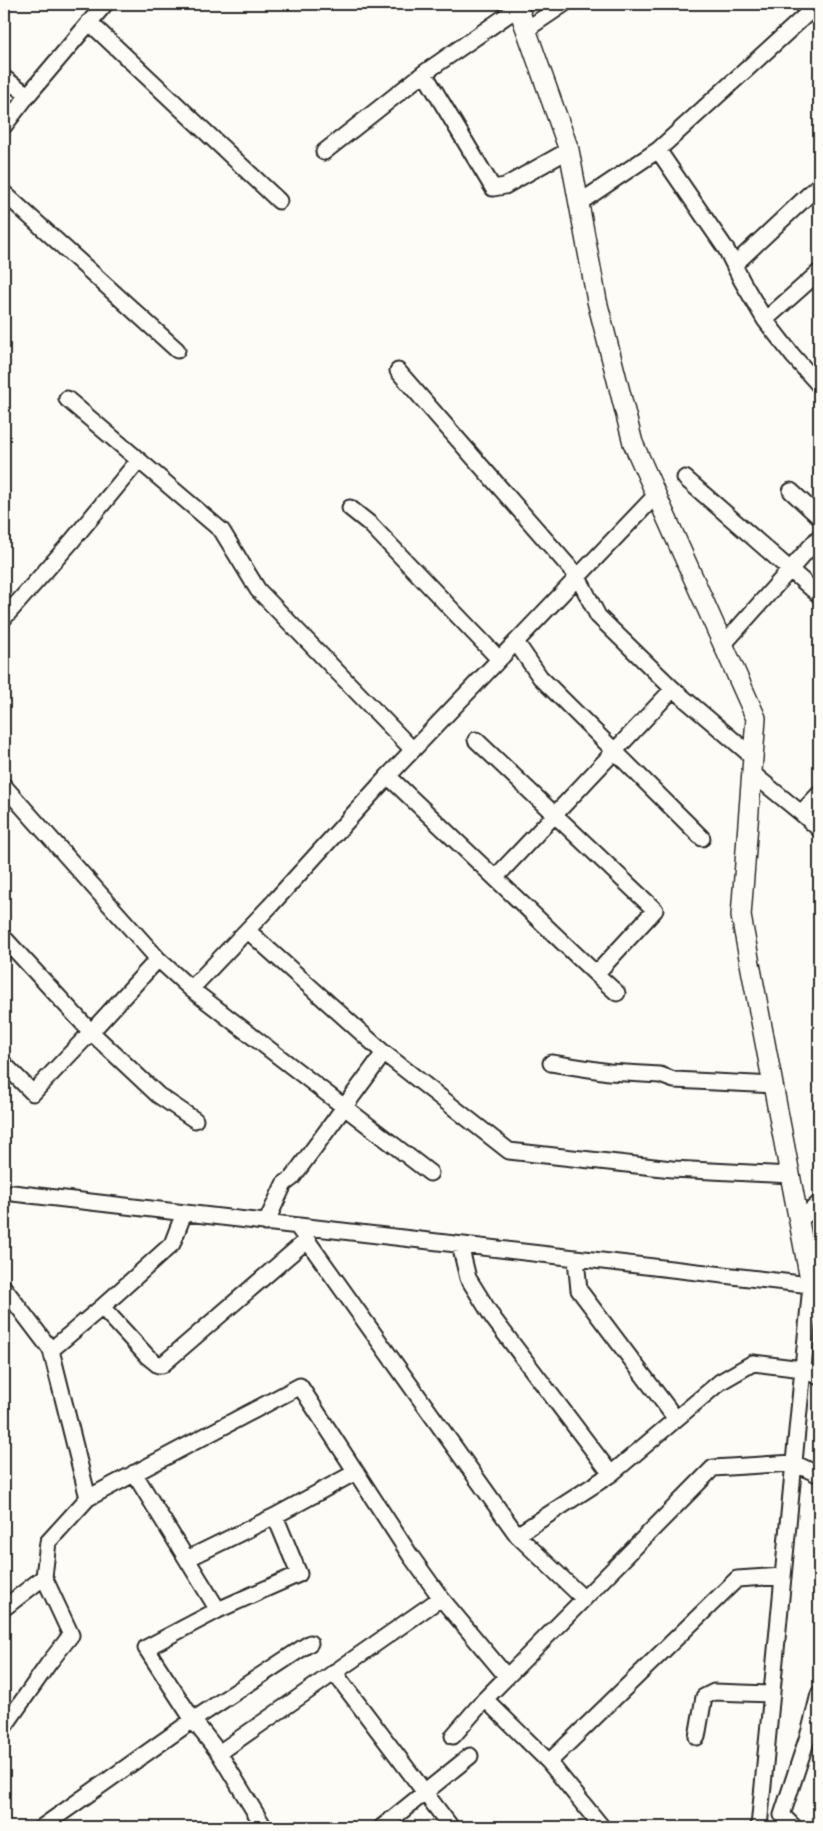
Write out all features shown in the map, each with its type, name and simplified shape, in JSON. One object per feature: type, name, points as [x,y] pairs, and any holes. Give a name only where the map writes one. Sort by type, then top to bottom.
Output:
[{"type":"street","points":[[4,126],[105,4]]},
{"type":"street","points":[[527,29],[564,4]]},
{"type":"street","points":[[579,203],[658,150],[818,4]]},
{"type":"street","points":[[324,152],[424,73],[518,5],[569,150],[597,301],[633,444],[756,718],[741,916],[799,1221],[815,1286],[803,1369],[759,1827]]},
{"type":"street","points":[[89,22],[279,201]]},
{"type":"street","points":[[424,73],[492,188],[504,186],[569,150]]},
{"type":"street","points":[[4,78],[28,95]]},
{"type":"street","points":[[658,150],[726,249],[766,320],[793,356],[819,385]]},
{"type":"street","points":[[734,265],[819,185]]},
{"type":"street","points":[[4,192],[177,350]]},
{"type":"street","points":[[766,320],[819,272]]},
{"type":"street","points":[[398,371],[578,577],[598,616],[819,829]]},
{"type":"street","points":[[67,399],[222,531],[258,590],[413,750]]},
{"type":"street","points":[[4,618],[71,542],[138,461]]},
{"type":"street","points":[[685,478],[819,595]]},
{"type":"street","points":[[791,490],[819,517]]},
{"type":"street","points":[[191,989],[388,776],[656,495]]},
{"type":"street","points":[[350,508],[370,524],[499,659]]},
{"type":"street","points":[[723,645],[819,537]]},
{"type":"street","points":[[516,642],[540,677],[702,838]]},
{"type":"street","points":[[495,878],[613,750],[673,689]]},
{"type":"street","points":[[476,740],[655,910],[596,974]]},
{"type":"street","points":[[388,776],[617,993]]},
{"type":"street","points":[[4,786],[158,959],[191,989],[430,1173]]},
{"type":"street","points":[[801,813],[819,794]]},
{"type":"street","points":[[247,930],[384,1053],[509,1151],[672,1169],[790,1174]]},
{"type":"street","points":[[4,942],[6,940],[92,1032],[158,1095],[195,1120]]},
{"type":"street","points":[[4,1064],[33,1092],[92,1032],[158,959]]},
{"type":"street","points":[[266,1223],[284,1184],[292,1178],[384,1053]]},
{"type":"street","points":[[551,1063],[609,1072],[660,1075],[674,1080],[774,1085]]},
{"type":"street","points":[[4,1192],[815,1286]]},
{"type":"street","points":[[799,1221],[819,1203]]},
{"type":"street","points":[[51,1350],[172,1244],[184,1213]]},
{"type":"street","points":[[297,1226],[517,1535],[584,1600]]},
{"type":"street","points":[[102,1307],[147,1356],[158,1365],[162,1365],[307,1240]]},
{"type":"street","points":[[460,1245],[468,1278],[493,1318],[611,1474]]},
{"type":"street","points":[[576,1258],[579,1290],[676,1419]]},
{"type":"street","points":[[4,1288],[51,1350],[88,1498]]},
{"type":"street","points":[[517,1535],[611,1474],[720,1382],[753,1363],[803,1369],[819,1377]]},
{"type":"street","points":[[4,1727],[71,1636],[44,1577],[48,1542],[88,1498],[300,1386],[441,1598],[506,1677]]},
{"type":"street","points":[[454,1736],[506,1677],[713,1468],[794,1463],[819,1476]]},
{"type":"street","points":[[186,1559],[274,1516],[356,1472]]},
{"type":"street","points":[[134,1473],[218,1610]]},
{"type":"street","points":[[264,1827],[219,1753],[193,1720],[146,1648],[218,1610],[300,1574],[274,1516]]},
{"type":"street","points":[[549,1762],[737,1579],[783,1576]]},
{"type":"street","points":[[4,1608],[44,1577]]},
{"type":"street","points":[[219,1753],[441,1598]]},
{"type":"street","points":[[42,1827],[193,1720],[310,1643]]},
{"type":"street","points":[[334,1672],[450,1827]]},
{"type":"street","points":[[697,1737],[704,1697],[714,1692],[772,1694]]},
{"type":"street","points":[[794,1827],[782,1815],[815,1735],[819,1694]]},
{"type":"street","points":[[485,1699],[549,1762],[602,1827]]},
{"type":"street","points":[[382,1827],[470,1756]]}]
